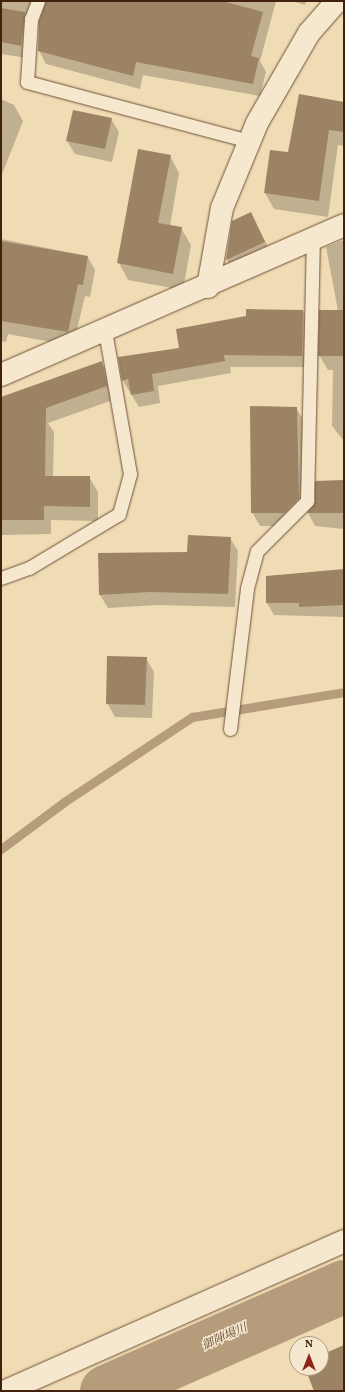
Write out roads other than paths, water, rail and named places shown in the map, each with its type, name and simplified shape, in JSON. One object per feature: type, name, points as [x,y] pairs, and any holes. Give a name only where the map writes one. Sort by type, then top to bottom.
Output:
[{"type":"street","points":[[208,287],[222,208],[250,141],[309,33],[337,1]]},
{"type":"street","points":[[1,375],[208,287],[344,225]]},
{"type":"street","points":[[6,1391],[344,1241]]},
{"type":"lane","points":[[38,1],[31,19],[26,82],[250,141]]},
{"type":"lane","points":[[230,729],[247,588],[257,550],[307,501],[313,239]]},
{"type":"lane","points":[[1,578],[28,568],[119,514],[130,474],[105,331]]},
{"type":"waterway","points":[[1,849],[64,802],[192,717],[344,692]]},
{"type":"waterway","name":"御陣場川","points":[[106,1391],[344,1286]]}]
